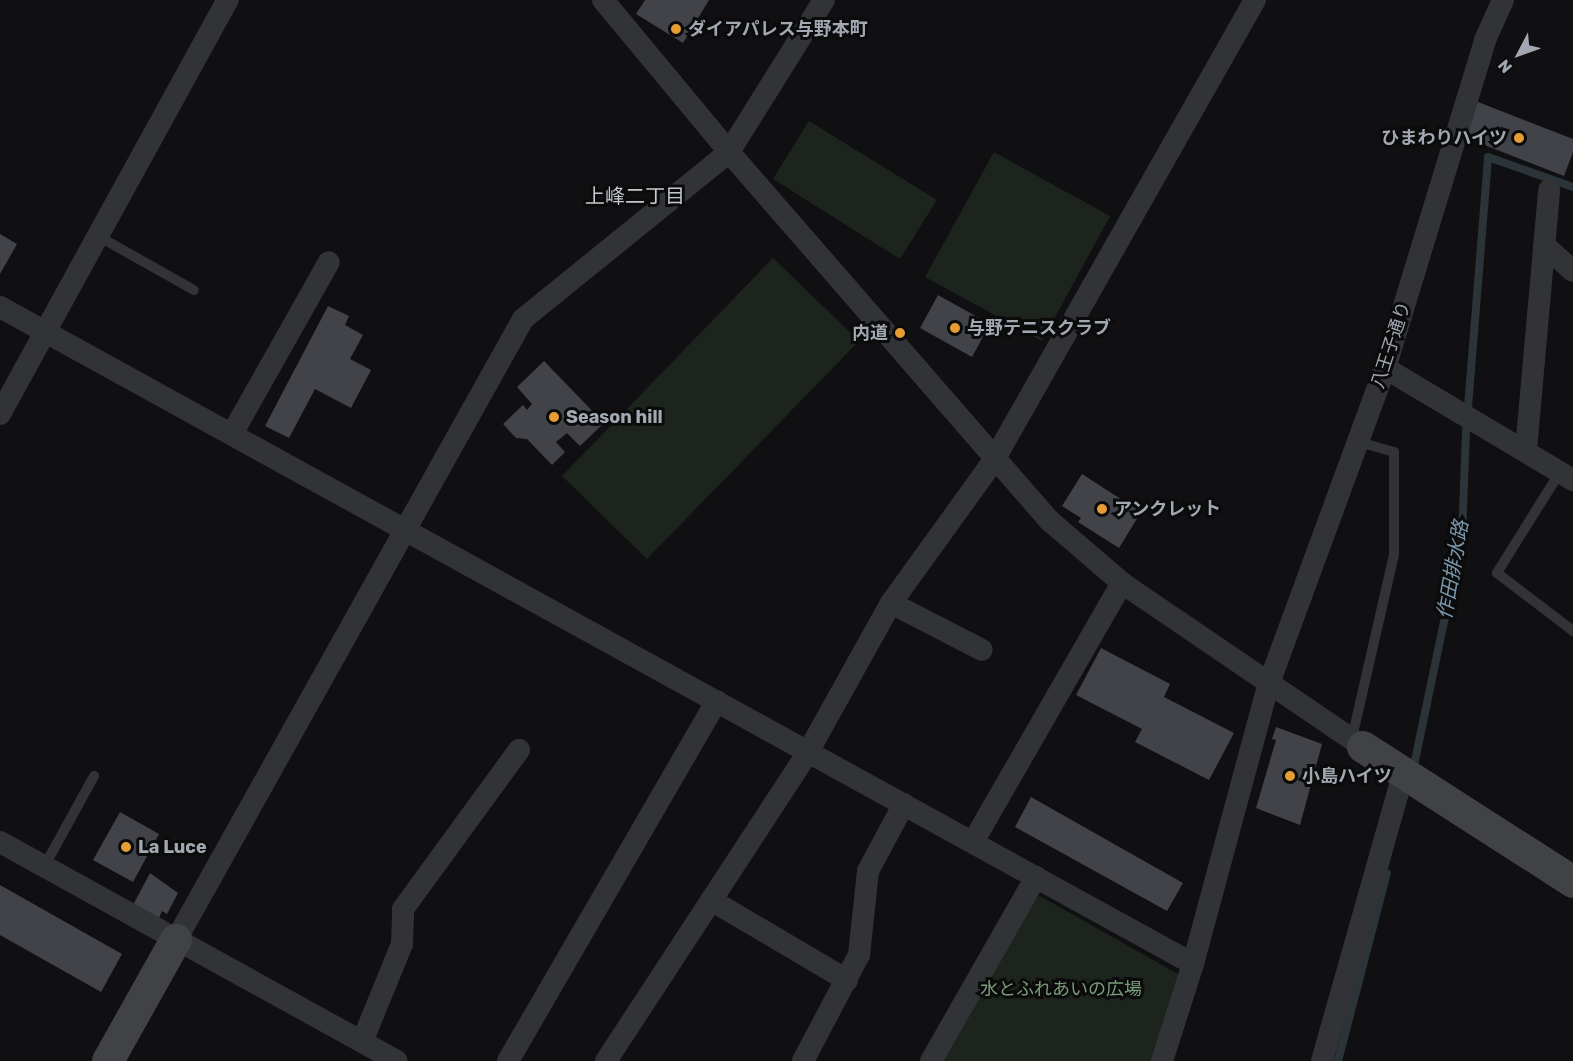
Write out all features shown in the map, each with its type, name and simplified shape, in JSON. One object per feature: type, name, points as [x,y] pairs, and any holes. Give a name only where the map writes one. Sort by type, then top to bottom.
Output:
[{"type":"street","points":[[0,414],[228,0]]},
{"type":"street","points":[[603,0],[729,152],[994,460],[1050,520],[1122,583],[1268,686],[1573,882]]},
{"type":"street","points":[[108,1061],[403,528],[523,319],[729,152],[824,0]]},
{"type":"street","points":[[606,1061],[808,752],[891,603],[994,460],[1255,0]]},
{"type":"street","name":"八王子通り","points":[[1161,1061],[1193,964],[1268,686],[1356,441],[1385,368],[1485,40],[1501,1]]},
{"type":"street","points":[[1526,450],[1549,190]]},
{"type":"street","points":[[1544,245],[1573,272]]},
{"type":"street","points":[[232,434],[329,262]]},
{"type":"street","points":[[0,307],[1193,964]]},
{"type":"street","points":[[1385,368],[1526,450],[1566,476]]},
{"type":"street","points":[[973,842],[1122,583]]},
{"type":"street","points":[[891,603],[982,650]]},
{"type":"street","points":[[508,1061],[717,701]]},
{"type":"street","points":[[362,1042],[402,944],[403,909],[519,750]]},
{"type":"street","points":[[1322,1061],[1403,774]]},
{"type":"street","points":[[803,1061],[860,955],[868,871],[904,804]]},
{"type":"street","points":[[0,842],[396,1061]]},
{"type":"street","points":[[931,1061],[1036,877]]},
{"type":"street","points":[[711,900],[847,980]]},
{"type":"lane","points":[[98,236],[194,290]]},
{"type":"lane","points":[[1356,441],[1394,452],[1394,554],[1358,742]]},
{"type":"lane","points":[[1566,476],[1497,573],[1573,631]]},
{"type":"lane","points":[[44,867],[94,776]]},
{"type":"green space","points":[[809,121],[937,200],[900,259],[773,179]]},
{"type":"green space","points":[[994,152],[1110,216],[1042,341],[925,277]]},
{"type":"green space","points":[[773,258],[859,341],[647,559],[562,476]]},
{"type":"green space","name":"水とふれあいの広場","points":[[1040,896],[1185,978],[1154,1061],[939,1061],[1027,903]]},
{"type":"building","name":"ダイアパレス与野本町","points":[[645,0],[709,0],[683,43],[636,14]]},
{"type":"building","name":"ひまわりハイツ","points":[[1478,102],[1573,139],[1573,152],[1564,176],[1464,137]]},
{"type":"building","points":[[0,234],[17,244],[0,274]]},
{"type":"building","points":[[938,295],[990,324],[972,357],[920,328]]},
{"type":"building","points":[[328,306],[349,316],[345,325],[363,335],[350,359],[371,370],[351,408],[315,389],[289,438],[265,426]]},
{"type":"building","name":"Season hill","points":[[544,361],[604,423],[580,446],[567,433],[556,442],[565,452],[552,465],[527,439],[516,438],[503,424],[523,405],[527,410],[532,404],[517,387]]},
{"type":"building","name":"アンクレット","points":[[1082,474],[1141,512],[1119,548],[1078,522],[1081,518],[1062,506]]},
{"type":"building","points":[[1101,648],[1170,684],[1164,697],[1234,733],[1209,780],[1135,742],[1142,729],[1076,695]]},
{"type":"building","name":"小島ハイツ","points":[[1276,727],[1322,744],[1300,825],[1256,808],[1276,740],[1272,739]]},
{"type":"building","points":[[1031,797],[1183,883],[1167,911],[1015,827]]},
{"type":"building","name":"La Luce","points":[[120,812],[159,834],[133,882],[93,860]]},
{"type":"building","points":[[150,873],[178,893],[167,914],[162,911],[159,918],[133,905]]},
{"type":"building","points":[[0,885],[122,954],[101,992],[0,935]]},
{"type":"waterway","name":"作田排水路","points":[[1413,770],[1462,536],[1466,432],[1488,157],[1573,187]]},
{"type":"waterway","name":"作田排水路","points":[[1338,1061],[1387,873]]},
{"type":"place","name":"ダイアパレス与野本町","points":[[676,29]]},
{"type":"place","name":"ひまわりハイツ","points":[[1519,138]]},
{"type":"place","name":"与野テニスクラブ","points":[[955,328]]},
{"type":"place","name":"内道","points":[[900,333]]},
{"type":"place","name":"Season hill","points":[[554,417]]},
{"type":"place","name":"アンクレット","points":[[1102,509]]},
{"type":"place","name":"小島ハイツ","points":[[1290,776]]},
{"type":"place","name":"La Luce","points":[[126,847]]},
{"type":"district","name":"上峰二丁目","points":[[635,196]]}]
